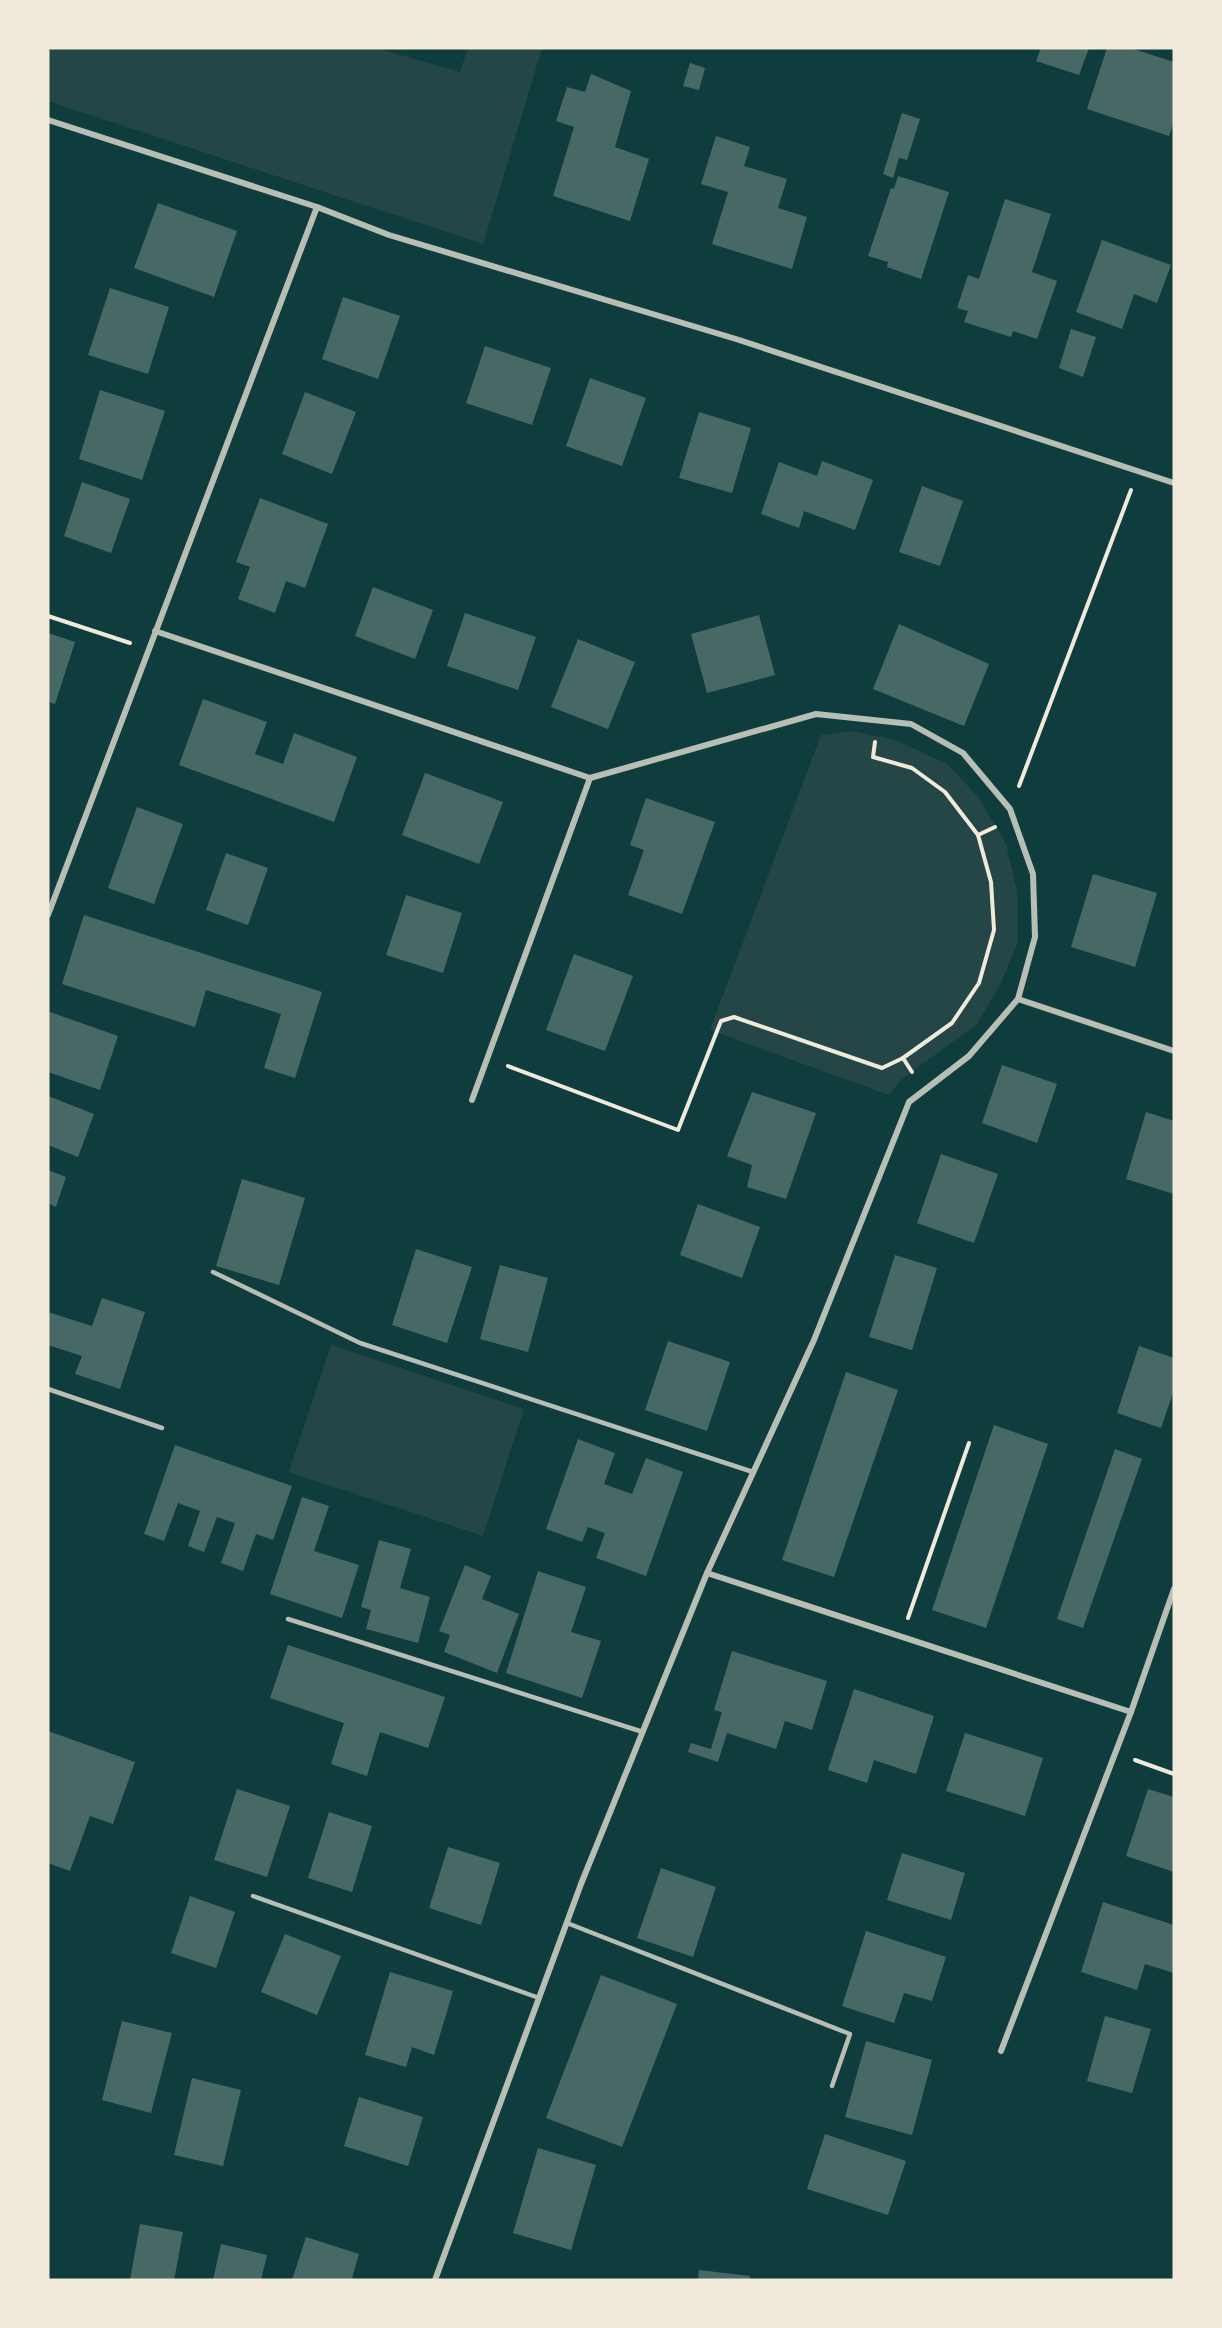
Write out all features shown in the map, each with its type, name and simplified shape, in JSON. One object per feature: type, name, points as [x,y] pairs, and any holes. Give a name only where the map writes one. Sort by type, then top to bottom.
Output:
[{"type":"street","points":[[48,120],[317,207],[389,235],[736,339],[1174,483]]},
{"type":"street","points":[[48,915],[317,207]]},
{"type":"street","points":[[155,631],[590,778],[816,714],[910,724],[963,753],[1010,809],[1033,874],[1035,937],[1018,999],[969,1056],[909,1102],[814,1340],[707,1573],[643,1732],[567,1923],[435,2280]]},
{"type":"street","points":[[472,1100],[590,778]]},
{"type":"street","points":[[1018,999],[1174,1051]]},
{"type":"street","points":[[707,1573],[1131,1712]]},
{"type":"street","points":[[1001,2051],[1116,1753],[1174,1589]]},
{"type":"lane","points":[[213,1272],[360,1342],[753,1472]]},
{"type":"lane","points":[[48,1389],[162,1428]]},
{"type":"lane","points":[[288,1619],[643,1732]]},
{"type":"lane","points":[[253,1896],[539,1998]]},
{"type":"lane","points":[[567,1923],[850,2034],[832,2086]]},
{"type":"path","points":[[1010,809],[1138,472]]},
{"type":"path","points":[[48,616],[148,649]]},
{"type":"path","points":[[487,1059],[678,1130],[721,1021],[735,1017],[882,1068],[903,1058],[952,1023],[980,983],[993,930],[991,882],[978,835],[945,792],[912,768],[873,757],[878,720]]},
{"type":"path","points":[[978,835],[1013,818]]},
{"type":"path","points":[[903,1058],[924,1091]]},
{"type":"path","points":[[902,1637],[969,1443]]},
{"type":"path","points":[[1116,1753],[1174,1774]]},
{"type":"shaded area","points":[[48,48],[376,48],[460,72],[468,48],[542,48],[483,244],[48,101]]},
{"type":"shaded area","points":[[853,731],[895,740],[947,764],[979,798],[1006,844],[1017,891],[1018,941],[1001,983],[977,1024],[902,1079],[889,1095],[710,1030],[821,735]]},
{"type":"shaded area","points":[[331,1345],[524,1409],[483,1536],[289,1472]]},
{"type":"building","points":[[1041,48],[1089,48],[1079,75],[1036,61]]},
{"type":"building","points":[[1107,48],[1130,48],[1174,62],[1174,121],[1169,136],[1087,109]]},
{"type":"building","points":[[690,63],[705,68],[699,90],[683,86]]},
{"type":"building","points":[[591,74],[631,91],[615,147],[649,159],[630,221],[553,196],[574,127],[556,121],[567,87],[585,92]]},
{"type":"building","points":[[902,113],[920,119],[907,160],[899,158],[893,178],[883,174]]},
{"type":"building","points":[[716,136],[750,147],[744,166],[787,179],[778,208],[807,217],[792,269],[712,244],[728,192],[701,184]]},
{"type":"building","points":[[898,176],[949,192],[921,279],[887,267],[888,262],[868,256],[891,188],[894,189]]},
{"type":"building","points":[[1005,199],[1051,214],[1032,272],[1057,281],[1037,339],[1013,331],[1011,337],[964,322],[968,311],[957,308],[968,275],[979,279]]},
{"type":"building","points":[[158,203],[237,231],[214,297],[134,268]]},
{"type":"building","points":[[1102,240],[1171,265],[1157,303],[1134,294],[1122,329],[1076,312]]},
{"type":"building","points":[[110,288],[169,307],[148,374],[88,355]]},
{"type":"building","points":[[343,297],[400,316],[378,379],[322,359]]},
{"type":"building","points":[[1071,329],[1096,337],[1083,377],[1059,368]]},
{"type":"building","points":[[485,346],[551,368],[532,425],[466,403]]},
{"type":"building","points":[[590,378],[646,398],[622,466],[566,446]]},
{"type":"building","points":[[100,390],[165,411],[142,480],[79,459]]},
{"type":"building","points":[[305,392],[356,412],[332,474],[282,454]]},
{"type":"building","points":[[699,412],[751,428],[732,493],[679,478]]},
{"type":"building","points":[[822,461],[873,480],[855,530],[804,511],[799,528],[761,514],[779,462],[817,476]]},
{"type":"building","points":[[82,482],[130,499],[111,553],[64,536]]},
{"type":"building","points":[[922,486],[963,501],[940,566],[899,552]]},
{"type":"building","points":[[260,498],[328,524],[305,588],[286,581],[275,613],[238,599],[250,567],[236,562]]},
{"type":"building","points":[[373,587],[433,610],[415,659],[355,636]]},
{"type":"building","points":[[465,613],[536,637],[518,690],[447,666]]},
{"type":"building","points":[[759,615],[775,675],[707,693],[691,634]]},
{"type":"building","points":[[899,624],[989,664],[964,726],[873,689]]},
{"type":"building","points":[[48,633],[75,642],[55,704],[48,702]]},
{"type":"building","points":[[578,639],[635,662],[608,729],[551,707]]},
{"type":"building","points":[[203,699],[267,722],[255,754],[283,764],[294,733],[357,757],[334,822],[179,765]]},
{"type":"building","points":[[425,773],[503,802],[479,864],[402,835]]},
{"type":"building","points":[[646,798],[715,822],[682,914],[628,895],[644,850],[630,845]]},
{"type":"building","points":[[137,807],[183,824],[154,904],[108,888]]},
{"type":"building","points":[[226,853],[268,868],[248,925],[206,910]]},
{"type":"building","points":[[1093,874],[1157,893],[1135,967],[1071,947]]},
{"type":"building","points":[[406,895],[462,913],[443,973],[386,955]]},
{"type":"building","points":[[84,915],[322,992],[295,1078],[264,1068],[281,1014],[206,990],[195,1027],[62,984]]},
{"type":"building","points":[[574,954],[633,976],[605,1051],[546,1030]]},
{"type":"building","points":[[50,1012],[118,1036],[100,1090],[48,1072]]},
{"type":"building","points":[[1002,1065],[1057,1084],[1037,1143],[982,1123]]},
{"type":"building","points":[[752,1092],[816,1113],[786,1199],[747,1187],[752,1165],[727,1156]]},
{"type":"building","points":[[48,1096],[94,1114],[78,1157],[48,1145]]},
{"type":"building","points":[[1146,1112],[1174,1121],[1174,1194],[1126,1179]]},
{"type":"building","points":[[941,1154],[998,1174],[974,1243],[917,1223]]},
{"type":"building","points":[[48,1170],[66,1177],[56,1207],[48,1203]]},
{"type":"building","points":[[242,1179],[305,1198],[279,1285],[216,1266]]},
{"type":"building","points":[[698,1204],[760,1227],[742,1278],[680,1255]]},
{"type":"building","points":[[416,1249],[472,1267],[447,1343],[392,1325]]},
{"type":"building","points":[[895,1255],[937,1268],[912,1350],[869,1337]]},
{"type":"building","points":[[500,1265],[548,1278],[528,1352],[480,1339]]},
{"type":"building","points":[[102,1298],[145,1312],[120,1389],[75,1374],[82,1356],[48,1345],[48,1312],[92,1326]]},
{"type":"building","points":[[668,1341],[730,1362],[707,1431],[645,1410]]},
{"type":"building","points":[[1139,1346],[1174,1358],[1174,1390],[1161,1428],[1117,1413]]},
{"type":"building","points":[[846,1372],[898,1390],[834,1577],[782,1560]]},
{"type":"building","points":[[994,1425],[1048,1444],[986,1628],[932,1610]]},
{"type":"building","points":[[578,1439],[615,1453],[604,1484],[632,1494],[646,1458],[683,1472],[646,1576],[596,1558],[605,1533],[588,1527],[582,1542],[546,1529]]},
{"type":"building","points":[[175,1445],[292,1486],[273,1540],[256,1534],[243,1571],[221,1563],[235,1523],[217,1517],[204,1552],[188,1546],[200,1511],[178,1503],[164,1541],[144,1534]]},
{"type":"building","points":[[1115,1449],[1142,1459],[1083,1628],[1057,1619]]},
{"type":"building","points":[[302,1497],[329,1506],[314,1551],[359,1565],[342,1618],[270,1594]]},
{"type":"building","points":[[379,1540],[411,1549],[400,1588],[430,1597],[418,1643],[366,1629],[371,1610],[361,1607]]},
{"type":"building","points":[[465,1565],[491,1576],[482,1599],[519,1614],[497,1673],[444,1652],[450,1635],[439,1631]]},
{"type":"building","points":[[538,1571],[586,1587],[571,1632],[601,1641],[582,1698],[506,1673]]},
{"type":"building","points":[[288,1645],[445,1697],[428,1748],[380,1732],[367,1776],[331,1764],[344,1723],[270,1698]]},
{"type":"building","points":[[732,1651],[827,1681],[812,1730],[785,1721],[776,1749],[727,1733],[718,1762],[688,1752],[691,1743],[711,1749],[722,1712],[714,1710]]},
{"type":"building","points":[[854,1689],[934,1716],[916,1774],[874,1760],[867,1783],[828,1770]]},
{"type":"building","points":[[48,1731],[135,1762],[113,1824],[90,1816],[70,1871],[48,1863]]},
{"type":"building","points":[[965,1733],[1043,1758],[1025,1816],[946,1791]]},
{"type":"building","points":[[237,1789],[290,1806],[267,1877],[214,1860]]},
{"type":"building","points":[[1148,1789],[1174,1797],[1174,1872],[1126,1856]]},
{"type":"building","points":[[329,1812],[372,1826],[352,1892],[308,1878]]},
{"type":"building","points":[[448,1847],[500,1863],[481,1925],[429,1908]]},
{"type":"building","points":[[902,1853],[965,1873],[951,1920],[887,1900]]},
{"type":"building","points":[[661,1868],[716,1887],[693,1957],[637,1938]]},
{"type":"building","points":[[190,1896],[235,1912],[216,1968],[171,1953]]},
{"type":"building","points":[[1103,1902],[1174,1925],[1174,1973],[1145,1964],[1137,1990],[1081,1972]]},
{"type":"building","points":[[866,1931],[946,1957],[932,2001],[904,1993],[894,2023],[842,2006]]},
{"type":"building","points":[[285,1934],[341,1956],[317,2015],[261,1992]]},
{"type":"building","points":[[390,1972],[453,1991],[434,2055],[412,2047],[406,2067],[365,2055]]},
{"type":"building","points":[[601,1975],[677,2004],[622,2147],[546,2118]]},
{"type":"building","points":[[1105,2016],[1151,2029],[1132,2093],[1087,2081]]},
{"type":"building","points":[[122,2021],[172,2033],[151,2113],[102,2100]]},
{"type":"building","points":[[866,2041],[932,2060],[912,2135],[845,2117]]},
{"type":"building","points":[[192,2078],[241,2090],[223,2166],[174,2155]]},
{"type":"building","points":[[359,2097],[423,2117],[408,2166],[344,2146]]},
{"type":"building","points":[[825,2134],[906,2161],[888,2215],[807,2189]]},
{"type":"building","points":[[538,2148],[596,2165],[571,2250],[513,2233]]},
{"type":"building","points":[[140,2224],[183,2232],[174,2280],[130,2280]]},
{"type":"building","points":[[306,2237],[359,2254],[352,2278],[356,2280],[292,2280]]},
{"type":"building","points":[[221,2244],[267,2255],[261,2280],[213,2280]]},
{"type":"building","points":[[699,2270],[750,2276],[750,2280],[698,2280]]}]
